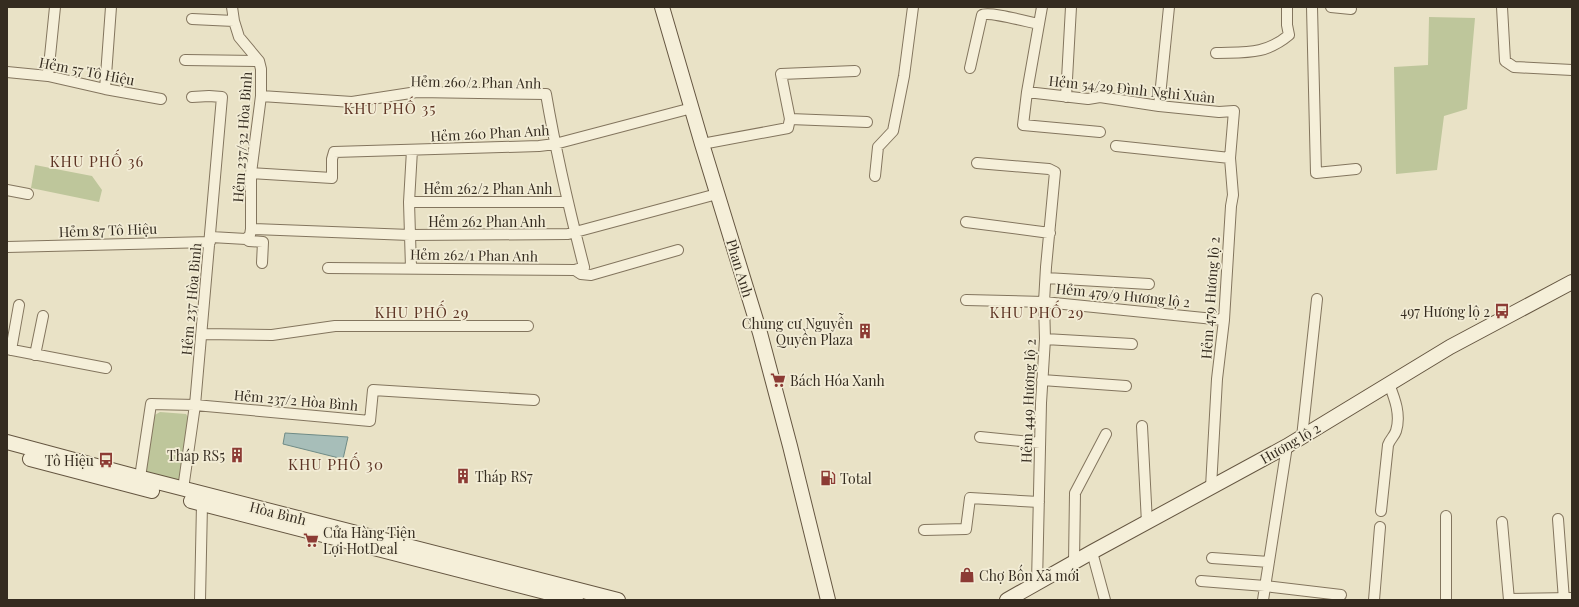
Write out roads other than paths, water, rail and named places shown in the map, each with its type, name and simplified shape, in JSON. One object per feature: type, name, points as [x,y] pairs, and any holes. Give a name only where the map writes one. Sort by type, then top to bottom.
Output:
[{"type":"main road","name":"Phan Anh","points":[[662,7],[760,333],[828,600]]},
{"type":"main road","name":"Hương lộ 2","points":[[1007,600],[1037,582],[1287,446],[1450,347],[1572,282]]},
{"type":"main road","name":"Hòa Bình","points":[[7,442],[202,504],[467,567],[618,600]]},
{"type":"main road","name":"Hòa Bình","points":[[7,452],[139,483],[183,489],[467,567],[576,600]]},
{"type":"street","points":[[48,76],[55,7]]},
{"type":"street","points":[[105,89],[111,7]]},
{"type":"street","name":"Hẻm 237/32 Hòa Bình","points":[[232,7],[234,22],[239,37],[259,61],[261,69],[261,96],[251,173],[251,229],[250,235],[246,239]]},
{"type":"street","points":[[875,176],[878,147],[893,131],[904,76],[913,7]]},
{"type":"street","points":[[1042,7],[1027,92],[1023,125],[1100,132]]},
{"type":"street","points":[[1066,96],[1071,7]]},
{"type":"street","points":[[1159,106],[1170,7]]},
{"type":"street","points":[[1216,53],[1256,52],[1281,42],[1290,35],[1287,25],[1290,7]]},
{"type":"street","points":[[1312,7],[1316,173],[1356,169]]},
{"type":"street","points":[[1331,7],[1351,10]]},
{"type":"street","points":[[1502,7],[1505,61],[1514,67],[1572,70]]},
{"type":"street","points":[[970,68],[982,15],[993,14],[1039,24]]},
{"type":"street","points":[[192,19],[234,22]]},
{"type":"street","points":[[185,60],[259,61]]},
{"type":"street","points":[[702,144],[788,128],[790,119],[781,74],[855,71]]},
{"type":"street","name":"Hẻm 57 Tô Hiệu","points":[[7,72],[48,76],[105,89],[162,99]]},
{"type":"street","name":"Hẻm 260/2 Phan Anh","points":[[261,96],[352,102],[416,92],[546,94],[555,144]]},
{"type":"street","name":"Hẻm 54/29 Đình Nghi Xuân","points":[[1027,92],[1088,99],[1100,97],[1159,106],[1219,112],[1234,111]]},
{"type":"street","name":"Hẻm 237 Hòa Bình","points":[[183,489],[196,405],[222,97],[209,96],[192,98]]},
{"type":"street","name":"Hẻm 260 Phan Anh","points":[[251,173],[332,178],[332,159],[334,152],[539,146],[555,144],[692,108]]},
{"type":"street","name":"Hẻm 479 Hương lộ 2","points":[[1211,487],[1217,379],[1224,320],[1231,206],[1233,195],[1230,158],[1234,111]]},
{"type":"street","points":[[790,119],[868,122]]},
{"type":"street","points":[[555,144],[584,267],[575,270]]},
{"type":"street","points":[[1116,146],[1230,158]]},
{"type":"street","points":[[411,268],[409,202],[412,150]]},
{"type":"street","name":"Hẻm 449 Hương lộ 2","points":[[977,163],[1054,170],[1056,174],[1046,267],[1044,302],[1045,339],[1042,380],[1037,582]]},
{"type":"street","points":[[7,190],[28,194]]},
{"type":"street","name":"Hẻm 262 Phan Anh","points":[[251,229],[410,235],[576,233],[717,194]]},
{"type":"street","name":"Hẻm 262/2 Phan Anh","points":[[409,202],[568,202]]},
{"type":"street","points":[[966,222],[1050,233]]},
{"type":"street","points":[[210,239],[246,239],[249,241],[263,242],[262,263]]},
{"type":"street","name":"Hẻm 87 Tô Hiệu","points":[[7,247],[210,239]]},
{"type":"street","name":"Hẻm 262/1 Phan Anh","points":[[328,268],[575,270],[585,275],[591,275],[678,250]]},
{"type":"street","points":[[1046,278],[1149,284]]},
{"type":"street","name":"Hẻm 479/9 Hương lộ 2","points":[[966,300],[1044,302],[1224,320]]},
{"type":"street","points":[[1302,437],[1317,300]]},
{"type":"street","points":[[19,305],[9,350],[106,368]]},
{"type":"street","points":[[35,355],[43,316]]},
{"type":"street","points":[[203,334],[272,335],[335,326],[528,326]]},
{"type":"street","points":[[1045,339],[1132,344]]},
{"type":"street","points":[[1042,380],[1126,386]]},
{"type":"street","points":[[1381,511],[1388,445],[1396,433],[1398,422],[1396,402],[1389,384]]},
{"type":"street","name":"Hẻm 237/2 Hòa Bình","points":[[196,405],[370,421],[373,390],[534,400]]},
{"type":"street","points":[[139,483],[151,404],[196,405]]},
{"type":"street","points":[[1142,426],[1147,523]]},
{"type":"street","points":[[1074,562],[1075,493],[1106,434]]},
{"type":"street","points":[[980,437],[1040,443]]},
{"type":"street","points":[[1263,600],[1287,446]]},
{"type":"street","points":[[924,530],[966,529],[970,498],[1039,502]]},
{"type":"street","points":[[200,600],[202,504]]},
{"type":"street","points":[[1446,516],[1446,600]]},
{"type":"street","points":[[1502,522],[1509,599],[1566,599],[1558,519]]},
{"type":"street","points":[[1374,600],[1380,527]]},
{"type":"street","points":[[1092,552],[1105,600]]},
{"type":"street","points":[[1212,558],[1269,562]]},
{"type":"street","points":[[1201,581],[1265,586],[1341,595]]},
{"type":"water","points":[[285,433],[348,437],[343,459],[283,444]]},
{"type":"place","name":"497 Hương lộ 2","points":[[1502,311]]},
{"type":"place","name":"Chung cư Nguyễn Quyền Plaza","points":[[865,331]]},
{"type":"place","name":"Bách Hóa Xanh","points":[[778,380]]},
{"type":"place","name":"Tháp RS5","points":[[237,455]]},
{"type":"place","name":"Tô Hiệu","points":[[106,460]]},
{"type":"place","name":"Tháp RS7","points":[[463,476]]},
{"type":"place","name":"Total","points":[[828,478]]},
{"type":"place","name":"Cửa Hàng Tiện Lợi HotDeal","points":[[311,540]]},
{"type":"place","name":"Chợ Bốn Xã mới","points":[[967,575]]},
{"type":"district","name":"KHU PHỐ 35","points":[[390,108]]},
{"type":"district","name":"KHU PHỐ 36","points":[[97,161]]},
{"type":"district","name":"KHU PHỐ 29","points":[[422,312]]},
{"type":"district","name":"KHU PHỐ 29","points":[[1037,312]]},
{"type":"district","name":"KHU PHỐ 30","points":[[336,464]]}]
